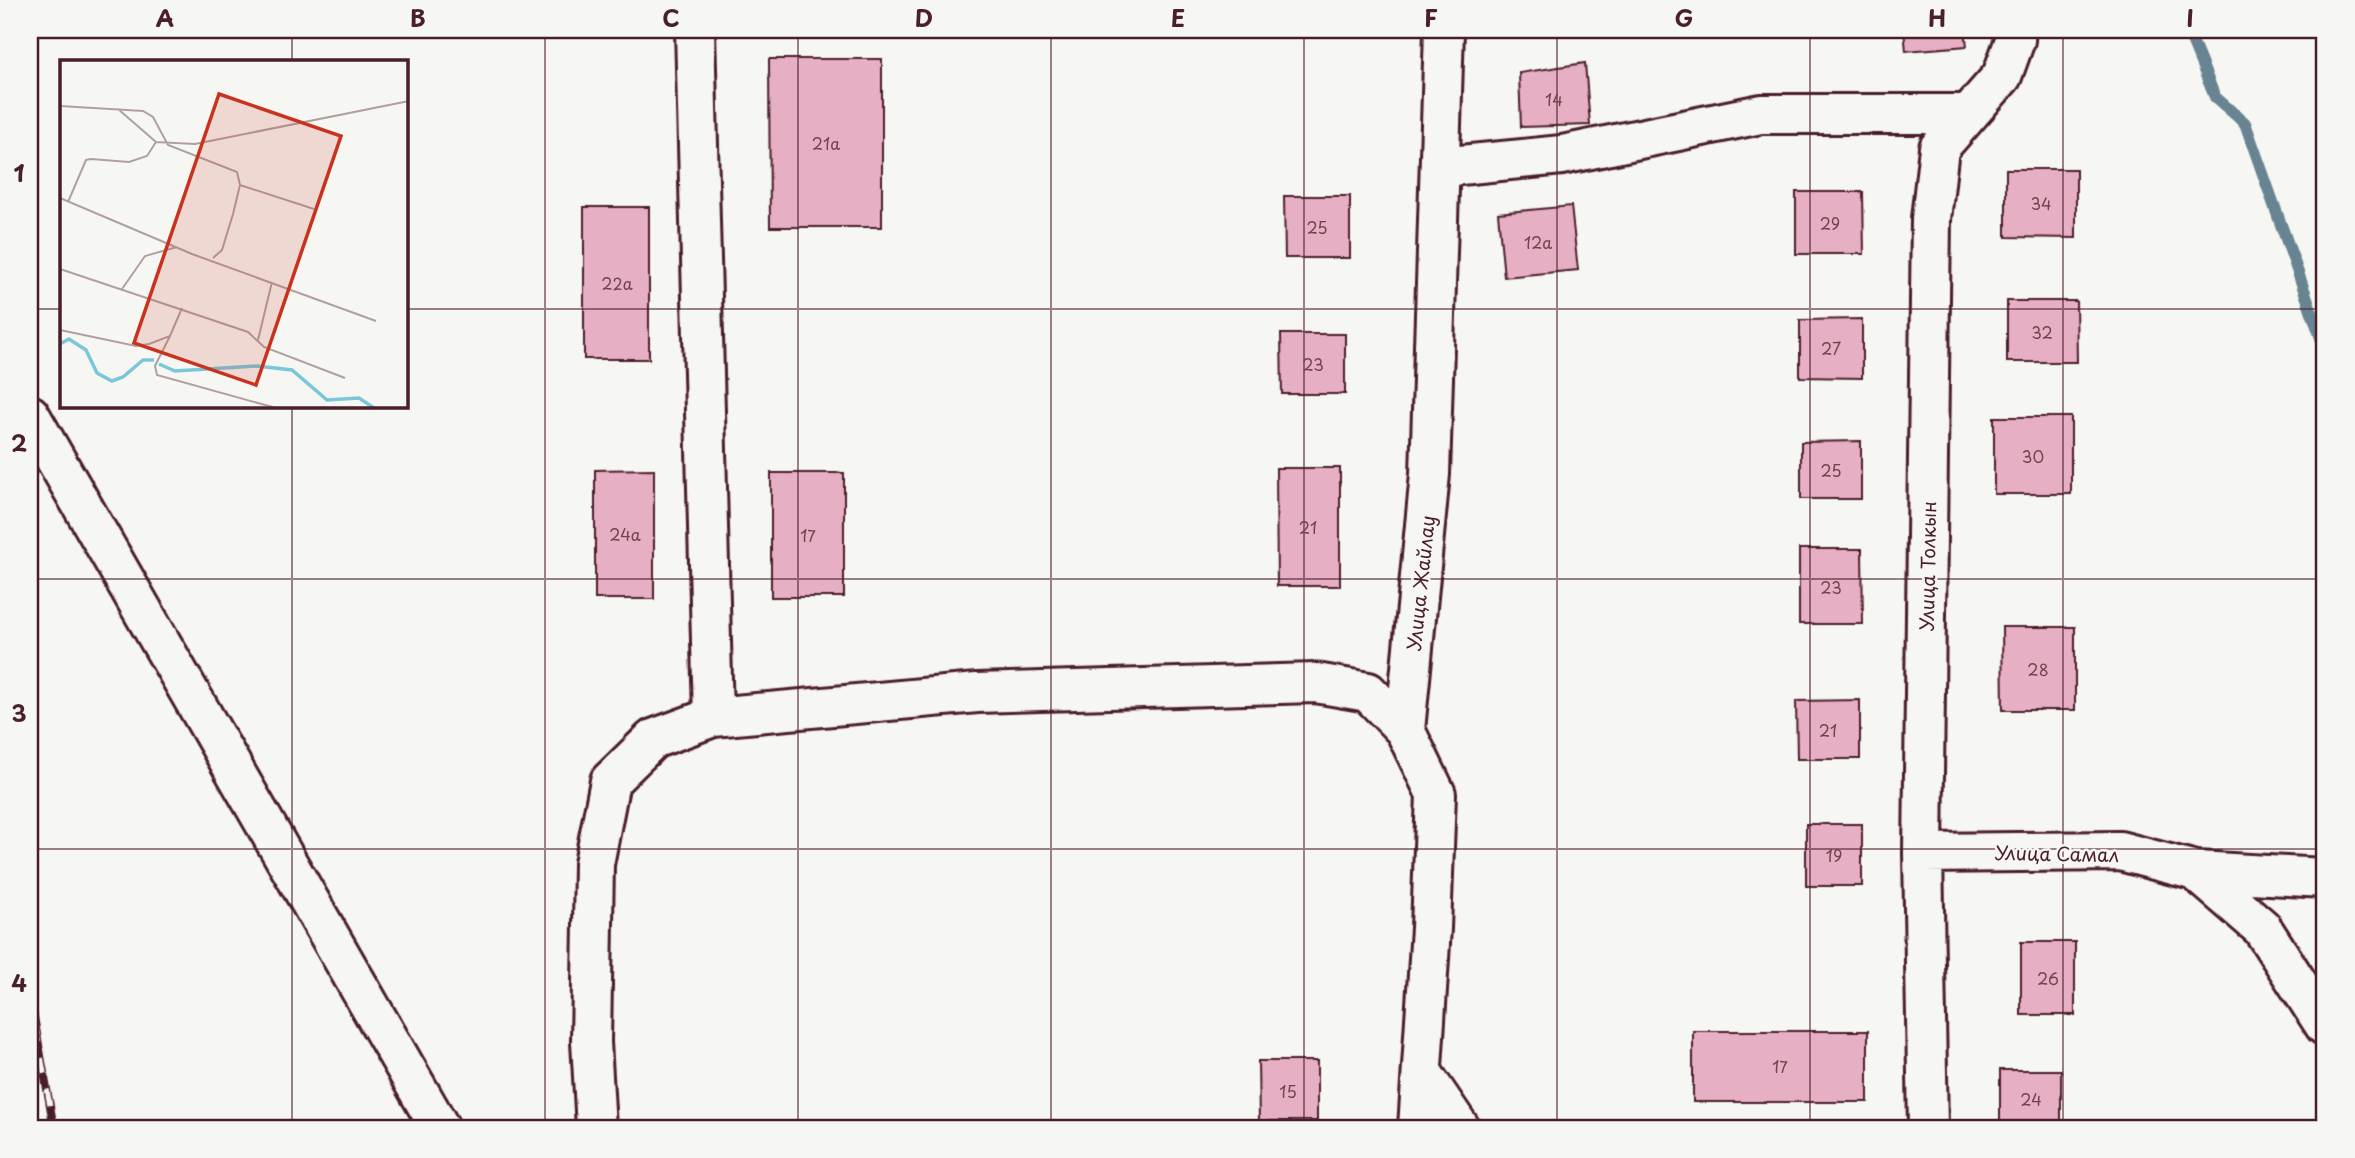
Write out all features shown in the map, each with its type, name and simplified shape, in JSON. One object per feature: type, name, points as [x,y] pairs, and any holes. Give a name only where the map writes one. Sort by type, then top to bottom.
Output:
[{"type":"street","points":[[695,30],[713,718]]},
{"type":"street","name":"Улица Жайлау","points":[[1405,730],[1430,474],[1444,30]]},
{"type":"street","name":"Улица Толкын","points":[[1928,1128],[1923,853],[1931,219],[1939,148],[2002,76],[2016,30]]},
{"type":"street","points":[[1440,167],[1562,155],[1761,114],[1968,114]]},
{"type":"street","points":[[30,415],[440,1128]]},
{"type":"street","points":[[596,1128],[591,1042],[594,864],[610,781],[653,739],[713,718],[977,693],[1316,683],[1368,692],[1405,730],[1436,794],[1431,928],[1418,1128]]},
{"type":"street","name":"Улица Самал","points":[[1923,853],[2120,851],[2196,871],[2262,928],[2325,1026]]},
{"type":"street","points":[[2196,871],[2325,878]]},
{"type":"street","points":[[1422,1072],[1460,1128]]},
{"type":"building","points":[[1904,30],[1965,30],[1967,46],[1906,51]]},
{"type":"building","points":[[769,59],[882,59],[882,227],[770,227]]},
{"type":"building","points":[[1585,63],[1590,125],[1521,127],[1519,73]]},
{"type":"building","points":[[2006,169],[2076,169],[2076,238],[2006,237]]},
{"type":"building","points":[[1796,192],[1863,192],[1864,254],[1796,254]]},
{"type":"building","points":[[1284,196],[1350,196],[1350,258],[1285,258]]},
{"type":"building","points":[[1571,206],[1578,270],[1504,277],[1498,213]]},
{"type":"building","points":[[584,207],[649,207],[649,359],[584,359]]},
{"type":"building","points":[[2007,301],[2076,301],[2077,362],[2007,362]]},
{"type":"building","points":[[1862,319],[1862,378],[1800,377],[1800,320]]},
{"type":"building","points":[[1281,334],[1345,334],[1345,394],[1282,394]]},
{"type":"building","points":[[1994,417],[2071,417],[2071,494],[1994,494]]},
{"type":"building","points":[[1861,441],[1861,499],[1801,499],[1801,442]]},
{"type":"building","points":[[1276,468],[1340,468],[1340,586],[1277,586]]},
{"type":"building","points":[[654,469],[654,599],[595,599],[595,470]]},
{"type":"building","points":[[771,473],[844,473],[844,597],[771,597]]},
{"type":"building","points":[[1799,549],[1862,549],[1863,624],[1799,624]]},
{"type":"building","points":[[2002,627],[2075,627],[2075,710],[2003,710]]},
{"type":"building","points":[[1860,700],[1860,759],[1797,759],[1796,701]]},
{"type":"building","points":[[1806,824],[1862,824],[1862,886],[1806,886]]},
{"type":"building","points":[[2021,942],[2075,942],[2075,1015],[2021,1015]]},
{"type":"building","points":[[1693,1031],[1868,1031],[1868,1102],[1693,1102]]},
{"type":"building","points":[[1258,1061],[1317,1061],[1317,1121],[1259,1121]]},
{"type":"building","points":[[2000,1070],[2061,1070],[2061,1128],[2000,1128]]},
{"type":"building","points":[[2325,1124],[2325,1128],[2261,1128],[2261,1126]]},
{"type":"waterway","points":[[2190,30],[2215,97],[2245,123],[2325,349]]},
{"type":"railway","points":[[30,995],[54,1128]]}]
